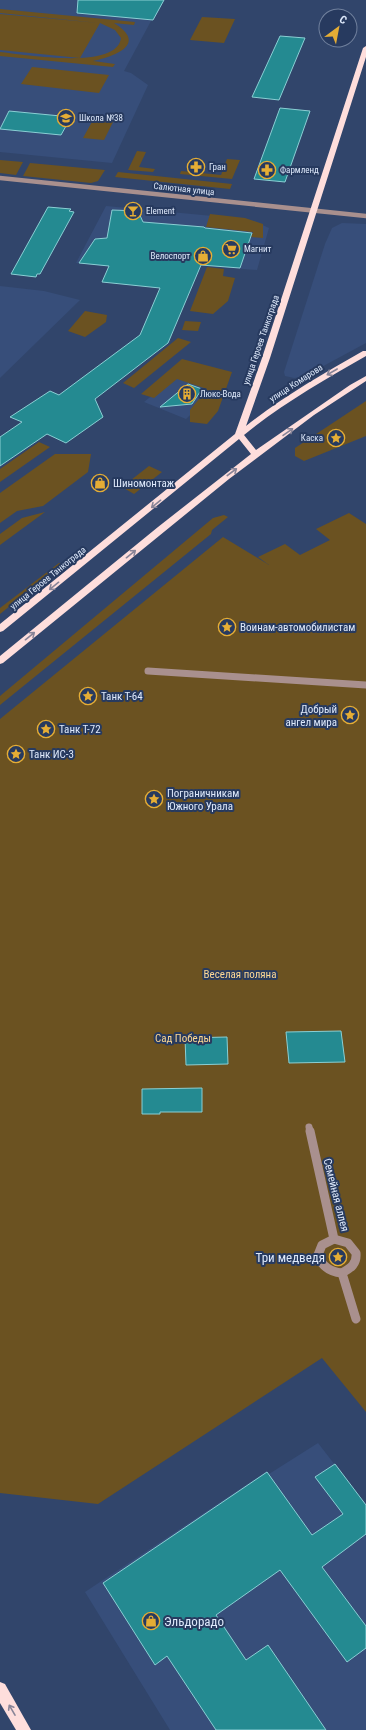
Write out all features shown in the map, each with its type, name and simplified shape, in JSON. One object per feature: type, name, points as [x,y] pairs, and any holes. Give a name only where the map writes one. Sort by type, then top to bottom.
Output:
[{"type":"main road","name":"улица Героев Танкограда","points":[[0,629],[211,460],[239,434],[266,358],[366,48]]},
{"type":"main road","name":"улица Комарова","points":[[239,434],[264,415],[325,376],[366,353]]},
{"type":"main road","points":[[0,661],[199,498],[256,454],[350,387],[366,378]]},
{"type":"main road","points":[[239,434],[256,454]]},
{"type":"main road","points":[[0,1689],[24,1730]]},
{"type":"street","name":"Салютная улица","points":[[0,178],[366,216]]},
{"type":"street","points":[[148,671],[366,685]]},
{"type":"street","name":"Семейная аллея","points":[[309,1127],[334,1239],[344,1240],[349,1243],[356,1252],[357,1258],[353,1268],[342,1273]]},
{"type":"street","points":[[334,1239],[322,1245],[318,1255],[320,1261],[328,1270],[342,1273],[356,1319]]},
{"type":"shaded area","name":"Школа №38","points":[[0,0],[164,0],[124,71],[131,73],[148,85],[112,163],[0,152]]},
{"type":"shaded area","points":[[106,206],[254,221],[269,228],[257,270],[155,262],[151,271],[76,263]]},
{"type":"shaded area","points":[[342,223],[366,224],[366,343],[303,377],[294,378],[285,376],[284,372],[325,244],[332,228]]},
{"type":"shaded area","points":[[0,286],[44,291],[80,300],[0,378]]},
{"type":"shaded area","points":[[179,374],[218,388],[186,419],[144,402]]},
{"type":"shaded area","points":[[318,1443],[366,1505],[366,1730],[170,1730],[85,1592],[267,1471],[269,1474]]},
{"type":"green space","points":[[0,9],[135,22],[134,25],[114,23],[124,30],[128,37],[128,43],[125,48],[119,52],[93,61],[115,64],[113,67],[0,56],[0,52],[47,57],[78,58],[0,50],[0,14],[99,23],[0,13]],"holes":[[[100,23],[115,30],[121,38],[116,48],[104,54],[80,58]]]},
{"type":"green space","points":[[202,17],[235,19],[224,43],[190,40]]},
{"type":"green space","points":[[32,67],[109,75],[99,93],[21,84]]},
{"type":"green space","points":[[93,120],[113,122],[104,140],[83,138]]},
{"type":"green space","points":[[137,151],[146,152],[139,167],[155,169],[153,172],[128,170]]},
{"type":"green space","points":[[227,159],[240,160],[232,179],[180,174],[181,171],[221,175]]},
{"type":"green space","points":[[0,160],[23,162],[16,175],[0,173]]},
{"type":"green space","points":[[30,163],[105,170],[98,181],[91,183],[23,176]]},
{"type":"green space","points":[[118,172],[232,184],[230,189],[115,177]]},
{"type":"green space","points":[[210,214],[245,218],[263,224],[263,238],[251,237],[253,232],[206,227]]},
{"type":"green space","points":[[207,267],[224,269],[223,276],[235,278],[228,301],[213,314],[190,311]]},
{"type":"green space","points":[[85,311],[107,315],[106,322],[85,337],[68,331]]},
{"type":"green space","points":[[185,321],[201,322],[198,331],[182,330]]},
{"type":"green space","points":[[178,338],[191,342],[134,388],[123,383]]},
{"type":"green space","points":[[182,359],[232,372],[218,411],[207,424],[190,422],[190,410],[207,389],[177,379],[154,398],[141,394]]},
{"type":"green space","points":[[366,401],[366,436],[304,461],[295,456],[295,448]]},
{"type":"green space","points":[[39,442],[50,447],[0,482],[0,469]]},
{"type":"green space","points":[[55,454],[91,454],[88,472],[43,506],[17,511],[0,523],[0,493]]},
{"type":"green space","points":[[149,466],[162,472],[134,494],[122,487]]},
{"type":"green space","points":[[45,512],[0,545],[0,534],[22,518]]},
{"type":"green space","name":"Сад Победы","points":[[349,513],[366,524],[366,1412],[322,1358],[98,1504],[0,1493],[0,719],[223,537],[269,565],[258,557],[285,544],[300,555],[330,540],[316,529]]},
{"type":"green space","points":[[224,515],[228,517],[212,530],[211,534],[0,705],[0,696],[213,518]]},
{"type":"green space","points":[[59,563],[62,564],[0,614],[0,608]]},
{"type":"building","points":[[78,0],[164,0],[153,20],[77,13]]},
{"type":"building","points":[[280,36],[305,38],[279,100],[252,97]]},
{"type":"building","points":[[280,108],[310,111],[285,182],[254,179]]},
{"type":"building","points":[[9,111],[71,117],[61,135],[0,129]]},
{"type":"building","points":[[48,207],[71,209],[69,211],[74,212],[40,274],[37,274],[36,277],[11,274]]},
{"type":"building","points":[[112,210],[138,211],[143,222],[252,233],[240,268],[201,265],[168,343],[95,399],[103,417],[66,443],[47,434],[0,466],[0,437],[22,422],[10,417],[50,391],[59,395],[140,335],[160,288],[102,282],[109,266],[79,263],[95,239],[107,238]]},
{"type":"building","name":"Люкс-Вода","points":[[188,384],[202,389],[192,404],[160,407]]},
{"type":"building","points":[[341,1031],[345,1062],[289,1063],[286,1032]]},
{"type":"building","points":[[227,1037],[228,1064],[186,1065],[185,1038]]},
{"type":"building","points":[[202,1088],[202,1112],[160,1112],[160,1114],[142,1114],[142,1089]]},
{"type":"building","points":[[335,1464],[366,1505],[366,1534],[322,1567],[366,1626],[366,1648],[347,1662],[280,1570],[216,1615],[246,1660],[268,1645],[326,1730],[216,1730],[167,1656],[155,1665],[103,1583],[267,1472],[312,1535],[343,1514],[315,1477]]},
{"type":"place","name":"Школа №38","points":[[66,118]]},
{"type":"place","name":"Гран","points":[[196,167]]},
{"type":"place","name":"Фармленд","points":[[267,170]]},
{"type":"place","name":"Element","points":[[133,211]]},
{"type":"place","name":"Магнит","points":[[231,249]]},
{"type":"place","name":"Велоспорт","points":[[203,256]]},
{"type":"place","name":"Люкс-Вода","points":[[187,394]]},
{"type":"place","name":"Каска","points":[[336,438]]},
{"type":"place","name":"Шиномонтаж","points":[[100,483]]},
{"type":"place","name":"Воинам-автомобилистам","points":[[227,627]]},
{"type":"place","name":"Танк Т-64","points":[[88,696]]},
{"type":"place","name":"Добрый ангел мира","points":[[350,715]]},
{"type":"place","name":"Танк Т-72","points":[[46,729]]},
{"type":"place","name":"Танк ИС-3","points":[[16,754]]},
{"type":"place","name":"Пограничникам Южного Урала","points":[[154,799]]},
{"type":"place","name":"Три медведя","points":[[338,1257]]},
{"type":"place","name":"Эльдорадо","points":[[151,1621]]},
{"type":"park label","name":"Веселая поляна","points":[[240,974]]}]
